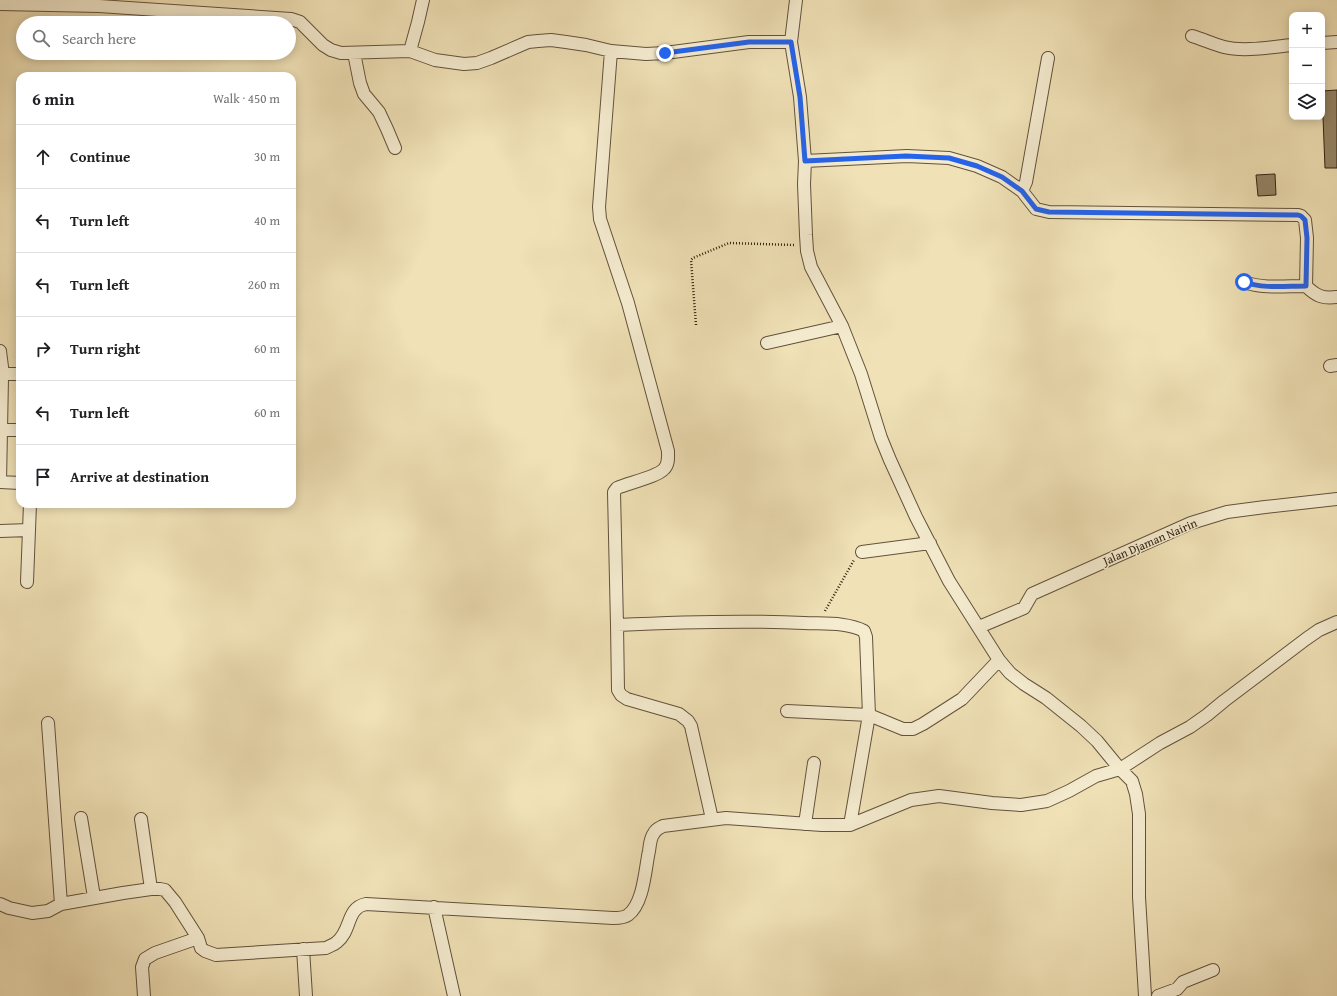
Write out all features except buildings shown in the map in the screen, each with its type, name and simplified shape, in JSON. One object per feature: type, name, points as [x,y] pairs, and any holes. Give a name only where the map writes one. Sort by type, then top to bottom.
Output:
[{"type":"street","points":[[410,51],[423,0]]},
{"type":"street","points":[[796,0],[791,42],[800,97],[805,161],[804,214],[807,246],[811,267],[842,326],[861,374],[881,438],[916,517],[949,581],[999,660],[1010,673],[1046,698],[1081,726],[1097,741],[1132,781],[1136,794],[1139,814],[1139,897],[1145,996]]},
{"type":"street","points":[[0,4],[99,6],[247,16]]},
{"type":"street","points":[[296,21],[300,22],[322,45],[341,53],[410,51],[435,60],[464,64],[477,63],[528,42],[551,40],[586,45],[611,51],[646,54],[665,53],[749,42],[791,42]]},
{"type":"street","points":[[1192,36],[1230,48],[1245,49],[1289,45]]},
{"type":"street","points":[[1325,43],[1337,42]]},
{"type":"street","points":[[611,51],[599,207],[600,220],[628,303],[668,450],[667,464],[664,470],[617,488],[614,492],[618,690],[621,695],[627,699],[678,714],[688,721],[691,726],[712,819]]},
{"type":"street","points":[[354,53],[364,94],[379,112],[388,128],[395,148]]},
{"type":"street","points":[[1022,191],[1026,182],[1048,58]]},
{"type":"street","points":[[805,161],[906,156],[949,158],[977,166],[1002,177],[1022,191],[1036,209],[1049,212],[1298,215],[1305,220],[1307,238],[1306,286]]},
{"type":"street","points":[[1244,282],[1254,285],[1267,286],[1306,286],[1314,294],[1320,297],[1337,297]]},
{"type":"street","points":[[767,343],[842,326]]},
{"type":"street","points":[[0,351],[3,375],[0,482],[16,483]]},
{"type":"street","points":[[3,375],[16,374]]},
{"type":"street","points":[[1,430],[16,430]]},
{"type":"street","name":"Jalan Djaman Nairin","points":[[979,627],[1024,608],[1032,594],[1191,522],[1227,512],[1337,499]]},
{"type":"street","points":[[27,582],[30,508]]},
{"type":"street","points":[[0,531],[29,530]]},
{"type":"street","points":[[862,552],[930,543]]},
{"type":"street","points":[[617,625],[717,621],[818,623],[856,627],[864,631],[866,638],[869,715],[850,825]]},
{"type":"street","points":[[0,904],[32,914],[48,911],[61,904],[94,897],[151,889],[164,890],[171,896],[198,938],[201,948],[216,955],[326,948],[337,943],[348,928],[354,910],[359,906],[366,904],[613,918],[622,917],[627,915],[638,902],[651,839],[657,829],[663,826],[726,818],[805,824],[850,825],[911,800],[939,796],[1014,805],[1034,804],[1047,801],[1096,776],[1120,769],[1160,743],[1202,719],[1306,639],[1319,630],[1337,622]]},
{"type":"street","points":[[787,711],[869,715],[903,729],[913,729],[962,699],[999,660]]},
{"type":"street","points":[[48,722],[61,904]]},
{"type":"street","points":[[805,824],[814,763]]},
{"type":"street","points":[[81,818],[94,897]]},
{"type":"street","points":[[140,819],[151,889]]},
{"type":"street","points":[[434,907],[454,996]]},
{"type":"street","points":[[144,996],[142,966],[145,960],[155,953],[198,938]]},
{"type":"street","points":[[303,949],[306,996]]},
{"type":"street","points":[[1158,996],[1178,989],[1183,982],[1213,970]]},
{"type":"path","points":[[696,325],[691,260],[693,258],[729,243],[807,246]]},
{"type":"path","points":[[818,623],[855,558],[862,552]]},
{"type":"route","points":[[665,53],[749,42],[791,42],[800,97],[805,161],[906,156],[949,158],[977,166],[1002,177],[1022,191],[1036,209],[1049,212],[1301,216],[1305,220],[1307,238],[1306,286],[1267,286],[1254,285],[1244,282]]}]
